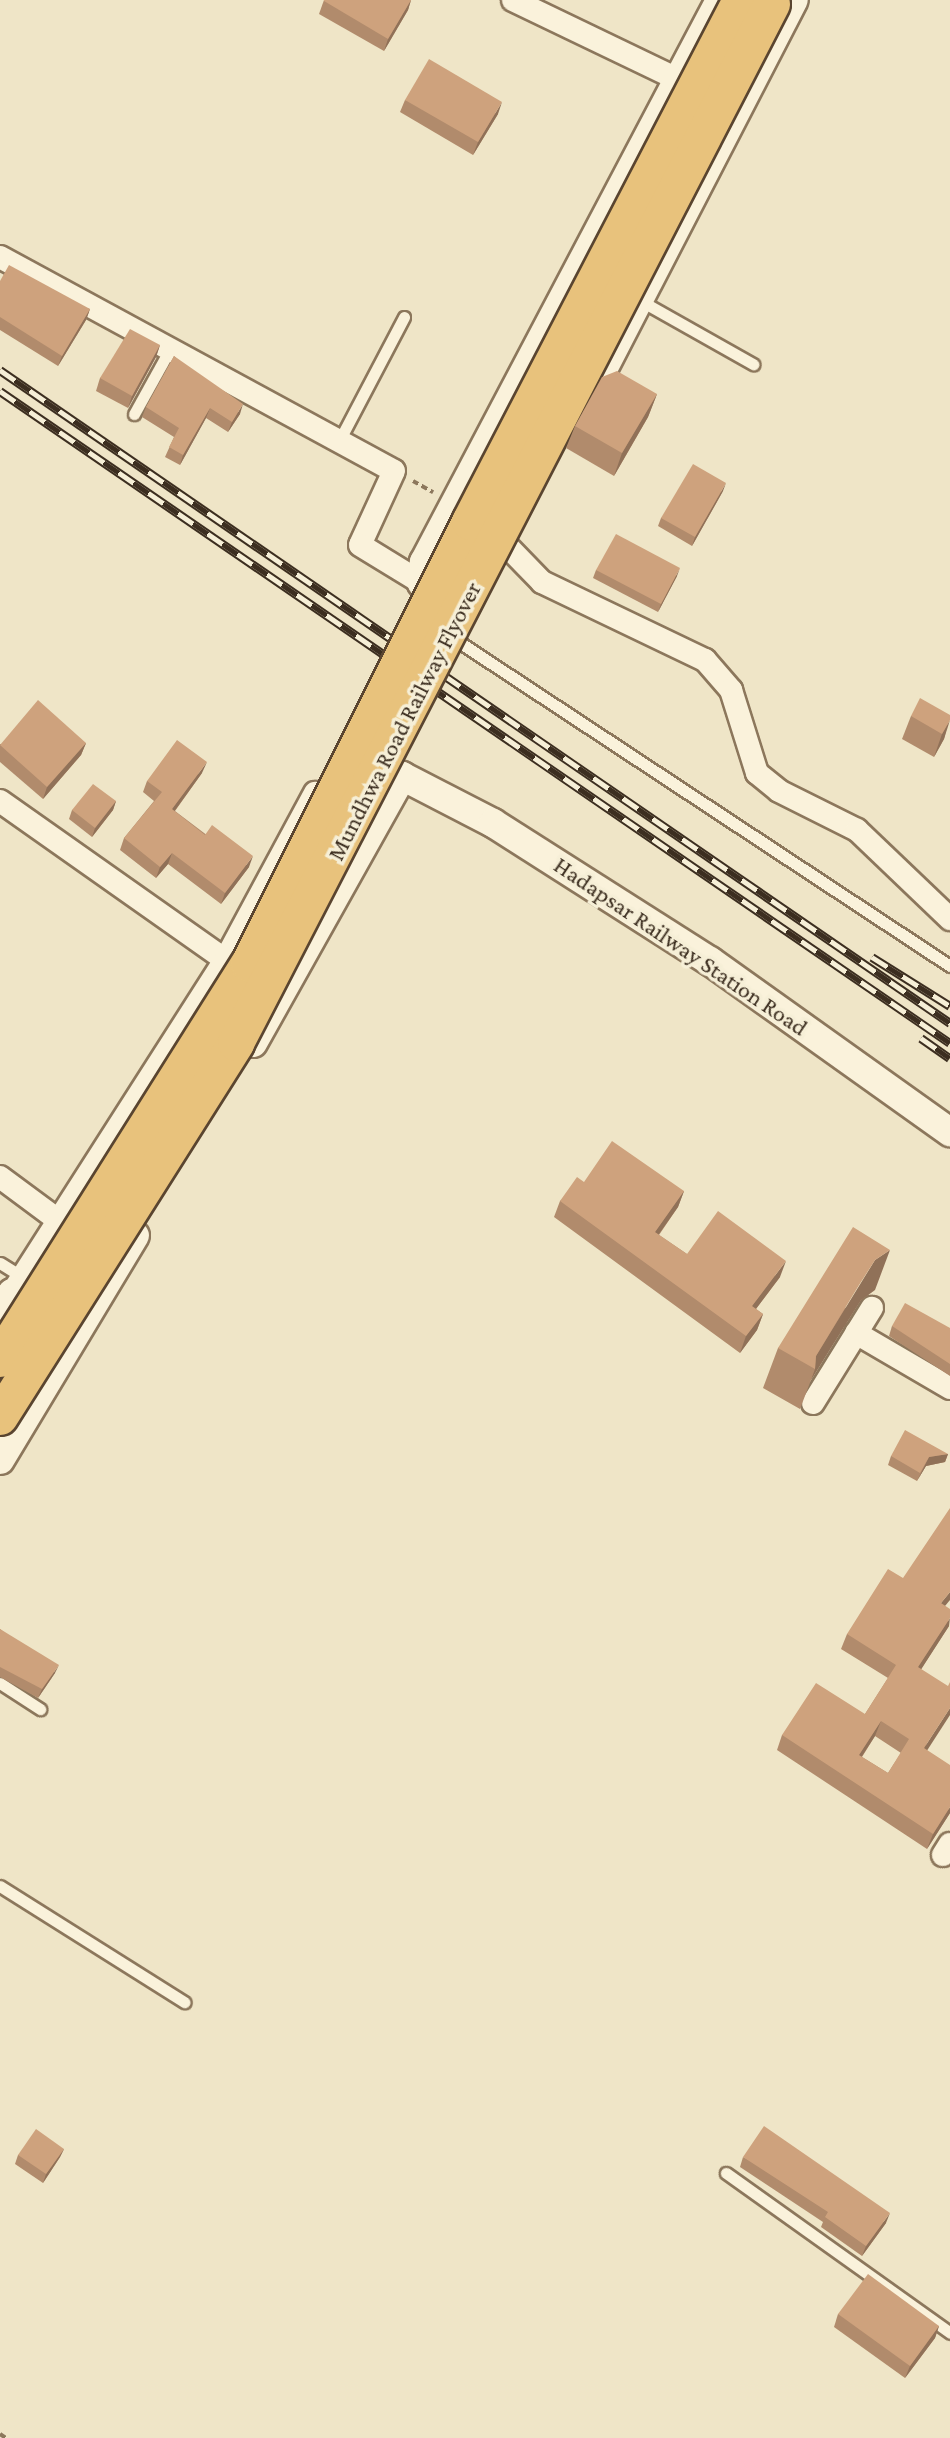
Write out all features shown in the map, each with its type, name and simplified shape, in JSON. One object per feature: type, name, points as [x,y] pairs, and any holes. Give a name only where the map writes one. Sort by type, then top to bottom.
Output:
[{"type":"highway","name":"Mundhwa Road Railway Flyover","points":[[0,1359],[249,964],[470,522],[769,1]]},
{"type":"highway","name":"Mundhwa Road Railway Flyover","points":[[0,1417],[236,1043],[769,1]]},
{"type":"street","points":[[513,0],[677,79]]},
{"type":"street","points":[[422,583],[424,562],[453,502],[720,0]]},
{"type":"street","points":[[0,257],[394,471],[360,545],[472,609],[661,260],[769,1]]},
{"type":"street","points":[[599,229],[661,260]]},
{"type":"street","points":[[508,547],[542,582],[705,660],[731,690],[757,773],[779,791],[857,830],[950,919]]},
{"type":"street","points":[[0,1460],[75,1333],[11,1294],[225,960],[334,756]]},
{"type":"street","name":"Hadapsar Railway Station Road","points":[[75,1333],[275,1007],[402,776],[493,823],[710,961],[950,1132]]},
{"type":"street","points":[[0,801],[225,960]]},
{"type":"street","points":[[0,1177],[58,1220]]},
{"type":"street","points":[[813,1403],[872,1308]]},
{"type":"street","points":[[856,1333],[950,1388]]},
{"type":"lane","points":[[640,301],[753,364]]},
{"type":"lane","points":[[339,441],[404,317]]},
{"type":"lane","points":[[134,414],[170,349]]},
{"type":"lane","points":[[422,583],[420,604],[446,634],[950,966]]},
{"type":"lane","points":[[0,1263],[11,1294]]},
{"type":"lane","points":[[0,1683],[40,1709]]},
{"type":"lane","points":[[0,1886],[184,2002]]},
{"type":"lane","points":[[726,2173],[950,2333]]},
{"type":"path","points":[[394,471],[453,502]]},
{"type":"path","points":[[0,2434],[6,2438]]},
{"type":"building","points":[[324,0],[411,0],[388,39]]},
{"type":"building","points":[[429,59],[502,102],[478,142],[405,100]]},
{"type":"building","points":[[9,265],[90,309],[62,356],[0,317],[0,281]]},
{"type":"building","points":[[130,329],[160,345],[132,396],[100,378]]},
{"type":"building","points":[[174,356],[243,404],[232,422],[210,408],[183,455],[169,447],[179,428],[146,407]]},
{"type":"building","points":[[617,371],[657,394],[622,453],[575,426],[602,377]]},
{"type":"building","points":[[693,464],[726,483],[695,537],[661,518]]},
{"type":"building","points":[[616,534],[680,568],[661,604],[596,570]]},
{"type":"building","points":[[920,698],[950,715],[942,734],[911,716]]},
{"type":"building","points":[[38,700],[86,743],[47,787],[0,745]]},
{"type":"building","points":[[177,740],[207,762],[172,809],[205,835],[212,825],[253,856],[225,893],[172,853],[160,867],[124,838],[162,792],[147,781]]},
{"type":"building","points":[[93,784],[116,801],[95,828],[72,810]]},
{"type":"building","points":[[612,1141],[684,1191],[655,1232],[687,1254],[718,1211],[786,1261],[752,1306],[763,1314],[746,1336],[560,1201],[577,1177],[584,1182]]},
{"type":"building","points":[[853,1227],[890,1250],[875,1260],[859,1285],[816,1356],[815,1369],[778,1348]]},
{"type":"building","points":[[905,1303],[950,1328],[950,1364],[892,1326]]},
{"type":"building","points":[[905,1430],[948,1454],[929,1457],[920,1473],[891,1456]]},
{"type":"building","points":[[950,1508],[950,1592],[941,1603],[950,1609],[950,1618],[918,1667],[948,1686],[950,1682],[950,1708],[924,1748],[950,1765],[950,1807],[933,1834],[782,1735],[816,1683],[865,1714],[896,1665],[847,1634],[888,1569],[903,1578]],"holes":[[[881,1721],[909,1739],[888,1773],[859,1755]]]},
{"type":"building","points":[[0,1629],[59,1665],[42,1689],[0,1667]]},
{"type":"building","points":[[764,2126],[890,2213],[866,2246],[825,2217],[828,2212],[743,2157]]},
{"type":"building","points":[[36,2129],[64,2149],[46,2174],[18,2155]]},
{"type":"building","points":[[868,2274],[939,2326],[910,2366],[838,2314]]},
{"type":"railway","points":[[0,370],[950,1023]]},
{"type":"railway","points":[[0,391],[950,1043]]},
{"type":"railway","points":[[872,957],[950,1006]]},
{"type":"railway","points":[[921,1038],[950,1058]]}]
